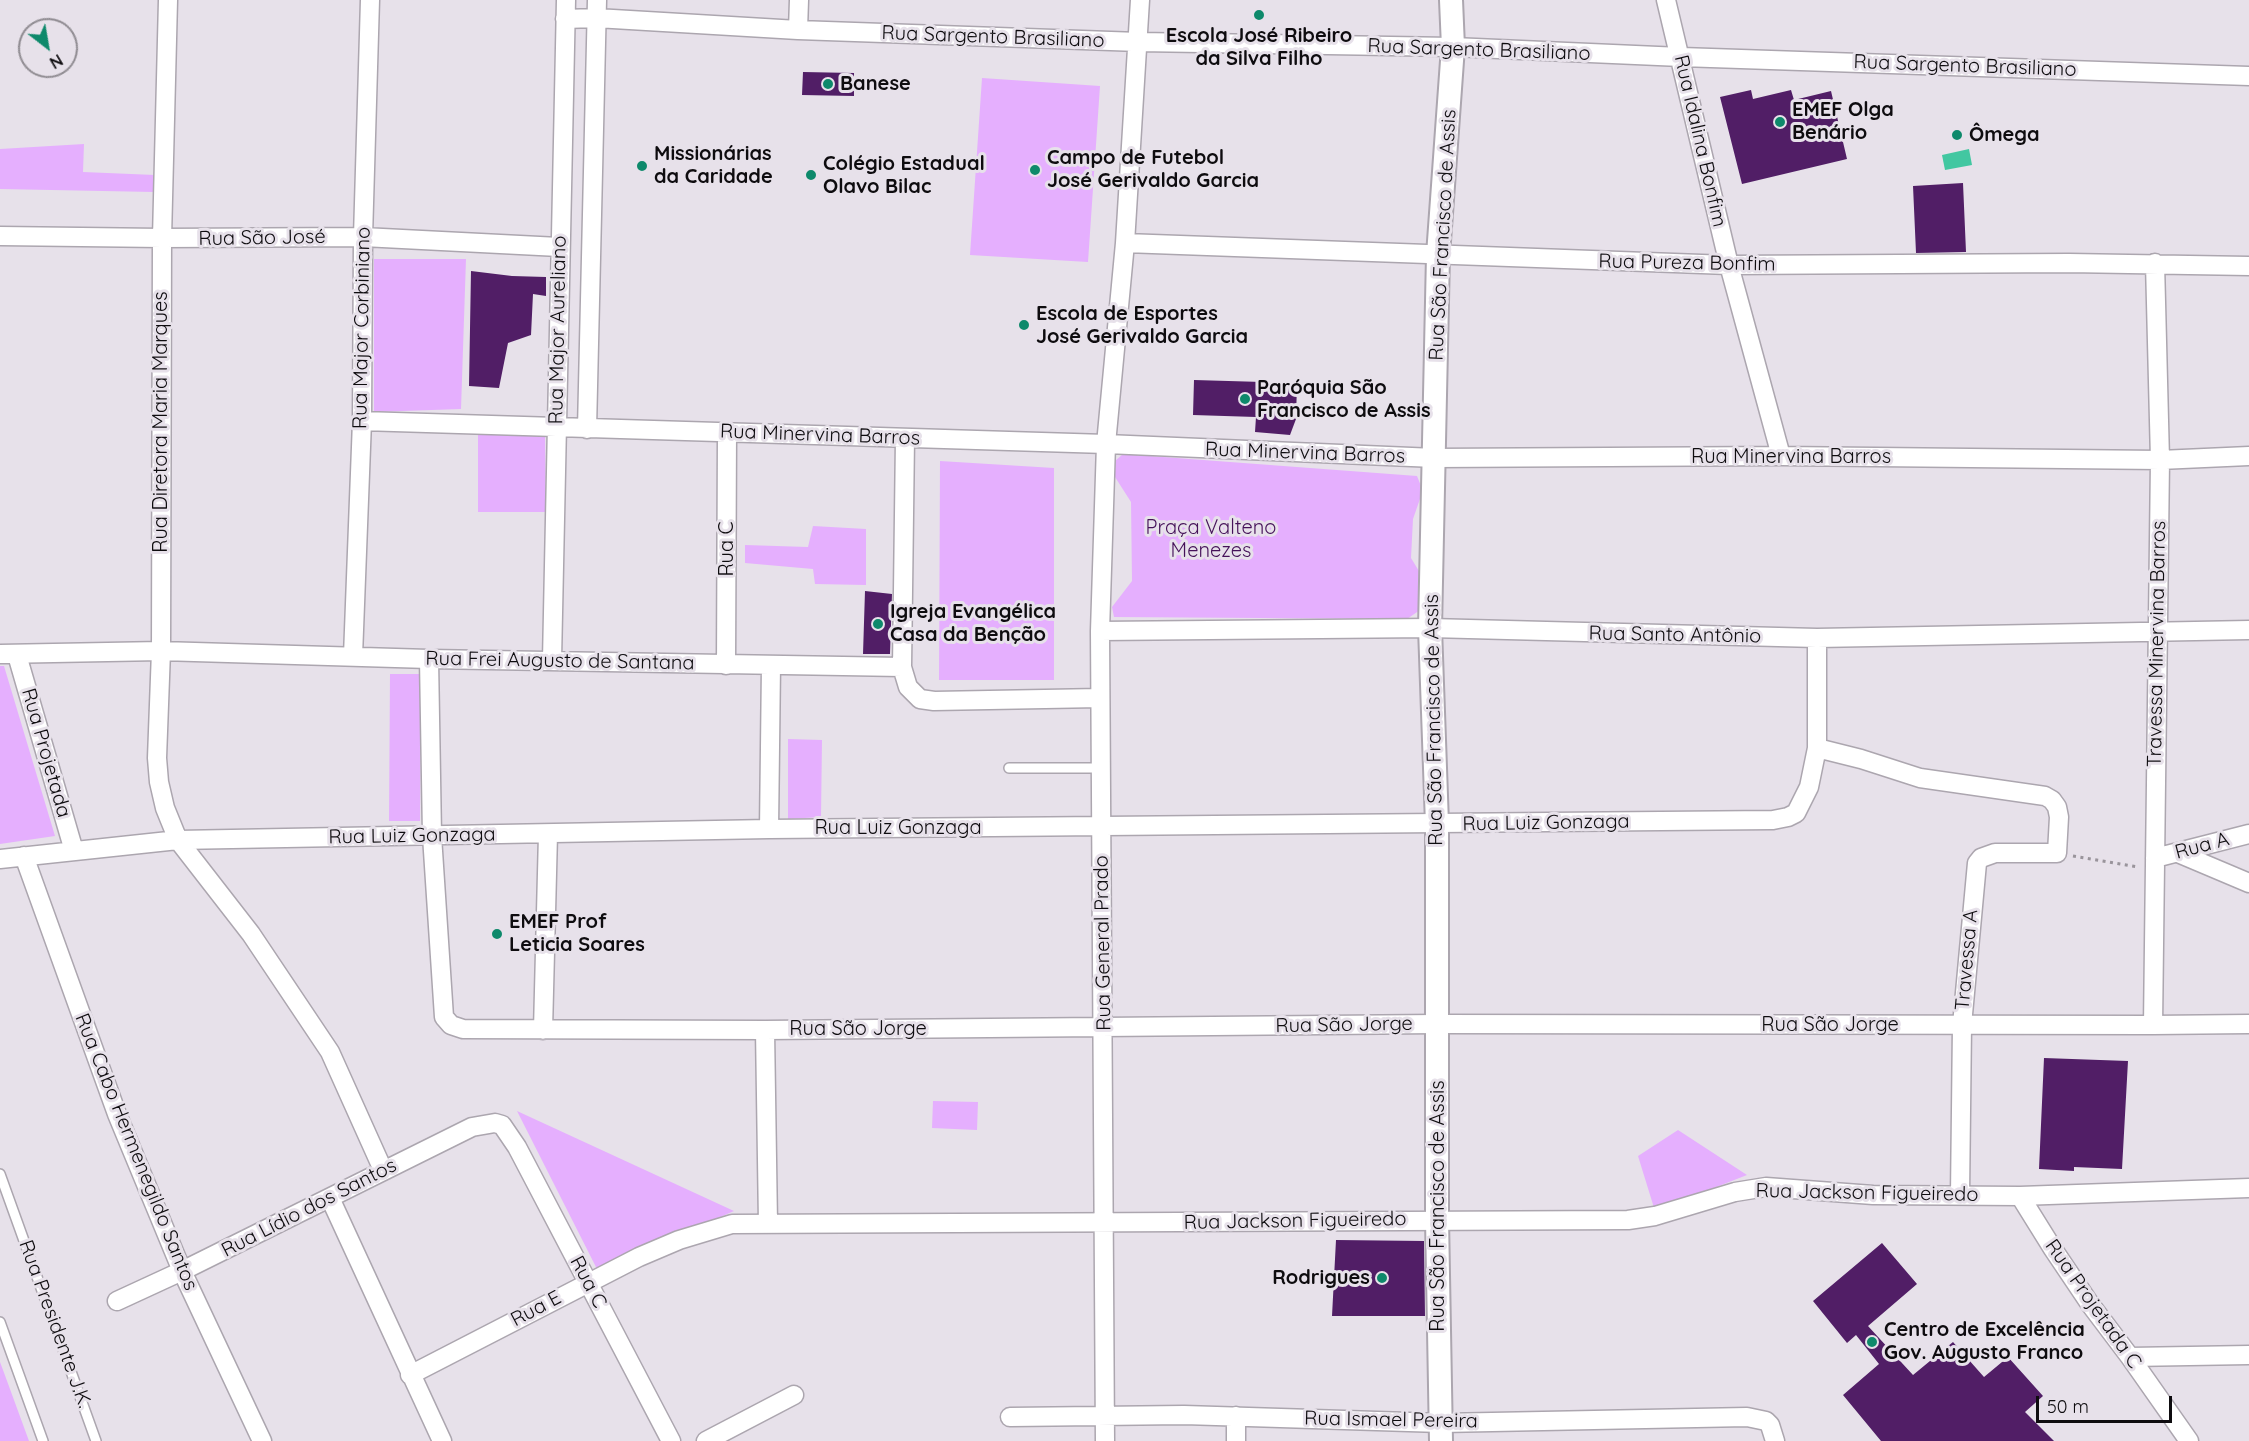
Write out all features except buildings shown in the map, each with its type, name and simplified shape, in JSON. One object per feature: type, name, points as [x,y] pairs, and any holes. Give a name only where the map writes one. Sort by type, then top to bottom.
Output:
[{"type":"street","name":"Rua Diretora Maria Marques","points":[[168,0],[162,238],[161,651],[157,771],[162,797],[178,840],[251,934],[313,1024],[343,1079],[383,1170]]},
{"type":"street","name":"Rua Major Corbiniano","points":[[352,656],[362,421],[363,237],[370,0]]},
{"type":"street","name":"Rua Major Aureliano","points":[[552,660],[566,0]]},
{"type":"street","name":"Rua Major Aureliano","points":[[587,429],[597,0]]},
{"type":"street","points":[[798,30],[799,0]]},
{"type":"street","name":"Rua General Prado","points":[[1105,1441],[1100,631],[1106,444],[1125,243],[1140,0]]},
{"type":"street","name":"Rua São Francisco de Assis","points":[[1441,1432],[1437,1219],[1437,824],[1430,628],[1438,255],[1453,47],[1451,0]]},
{"type":"street","name":"Rua Idalina Bonfim","points":[[1666,0],[1729,265],[1781,456]]},
{"type":"street","name":"Rua Sargento Brasiliano","points":[[565,19],[596,18],[798,30],[1139,42],[1453,47],[1680,57],[2249,75]]},
{"type":"street","name":"Rua São José","points":[[0,236],[363,237],[559,247]]},
{"type":"street","name":"Rua Pureza Bonfim","points":[[1125,243],[1729,265],[2155,263],[2249,266]]},
{"type":"street","name":"Travessa Minervina Barros","points":[[2153,1025],[2160,460],[2155,263]]},
{"type":"street","name":"Rua Minervina Barros","points":[[362,421],[1106,444],[1435,458],[1781,456],[2160,460],[2249,456]]},
{"type":"street","name":"Rua C","points":[[726,664],[727,433]]},
{"type":"street","points":[[905,438],[902,667],[908,687],[925,701],[1100,698]]},
{"type":"street","name":"Rua Santo Antônio","points":[[1100,631],[1430,628],[1817,638],[2249,630]]},
{"type":"street","points":[[1817,638],[1817,748],[1920,778],[2046,796],[2057,807],[2059,818],[2057,853]]},
{"type":"street","name":"Rua Frei Augusto de Santana","points":[[9,654],[161,651],[429,659],[902,667]]},
{"type":"street","name":"Rua Projetada","points":[[9,654],[74,851]]},
{"type":"street","points":[[429,659],[432,836]]},
{"type":"street","points":[[769,829],[771,665]]},
{"type":"street","name":"Rua Luiz Gonzaga","points":[[0,859],[178,840],[769,829],[1773,820],[1788,818],[1796,813],[1809,787],[1817,748]]},
{"type":"street","points":[[543,1030],[548,834]]},
{"type":"street","name":"Rua A","points":[[2155,858],[2249,834]]},
{"type":"street","name":"Rua São Jorge","points":[[432,836],[444,1017],[451,1025],[463,1029],[765,1030],[1437,1024],[2249,1024]]},
{"type":"street","name":"Travessa A","points":[[1960,1195],[1962,1025],[1977,863],[1981,858],[1995,853],[2057,853]]},
{"type":"street","points":[[2178,853],[2249,883]]},
{"type":"street","name":"Rua Cabo Hermenegildo Santos","points":[[24,856],[117,1114],[182,1272],[262,1441]]},
{"type":"street","points":[[765,1030],[768,1224]]},
{"type":"street","name":"Rua Lídio dos Santos","points":[[117,1301],[182,1272],[472,1126],[489,1123],[502,1125]]},
{"type":"street","name":"Rua C","points":[[502,1125],[517,1147],[671,1441]]},
{"type":"street","name":"Rua Jackson Figueiredo","points":[[732,1224],[1437,1219],[1628,1220],[1655,1216],[1735,1192],[1766,1187],[1873,1195],[2020,1196],[2249,1188]]},
{"type":"street","name":"Rua Projetada C","points":[[2020,1196],[2084,1295],[2189,1441]]},
{"type":"street","points":[[330,1198],[442,1441]]},
{"type":"street","name":"Rua E","points":[[410,1375],[588,1282],[679,1240],[732,1224]]},
{"type":"street","points":[[2130,1357],[2249,1354]]},
{"type":"street","points":[[706,1441],[794,1395]]},
{"type":"street","points":[[1236,1416],[1236,1441]]},
{"type":"street","name":"Rua Ismael Pereira","points":[[1010,1417],[1236,1416],[1441,1432],[1726,1417],[1756,1418],[1772,1433]]},
{"type":"lane","points":[[1009,768],[1101,768]]},
{"type":"lane","name":"Rua Presidente J.K.","points":[[0,1174],[96,1441]]},
{"type":"lane","points":[[0,1322],[43,1441]]},
{"type":"path","points":[[2057,853],[2137,867],[2155,858]]},
{"type":"green space","name":"Campo de Futebol José Gerivaldo Garcia","points":[[982,78],[1100,86],[1088,262],[970,255]]},
{"type":"green space","points":[[84,144],[83,172],[155,175],[154,192],[0,189],[0,149]]},
{"type":"green space","points":[[374,259],[466,259],[461,409],[374,412]]},
{"type":"green space","points":[[478,432],[545,436],[546,512],[478,512]]},
{"type":"green space","name":"Praça Valteno Menezes","points":[[1123,454],[1417,476],[1421,486],[1421,496],[1413,519],[1411,558],[1422,576],[1420,610],[1407,619],[1114,617],[1112,607],[1132,581],[1131,502],[1115,477],[1115,461]]},
{"type":"green space","points":[[940,461],[1054,468],[1054,680],[939,680]]},
{"type":"green space","points":[[813,526],[866,529],[866,585],[815,584],[813,569],[745,563],[745,545],[808,547]]},
{"type":"green space","points":[[0,666],[4,666],[55,836],[0,844]]},
{"type":"green space","points":[[390,674],[421,674],[420,821],[389,821]]},
{"type":"green space","points":[[788,739],[822,740],[821,817],[788,819]]},
{"type":"green space","points":[[933,1101],[978,1102],[977,1130],[932,1128]]},
{"type":"green space","points":[[517,1111],[734,1211],[598,1271]]},
{"type":"green space","points":[[1678,1130],[1747,1175],[1655,1211],[1638,1156]]},
{"type":"green space","points":[[0,1362],[3,1370],[29,1441],[0,1441]]},
{"type":"shaded area","points":[[1969,149],[1972,165],[1945,170],[1942,155]]},
{"type":"place","name":"Escola José Ribeiro da Silva Filho","points":[[1259,15]]},
{"type":"place","name":"Banese","points":[[828,84]]},
{"type":"place","name":"EMEF Olga Benário","points":[[1780,122]]},
{"type":"place","name":"Ômega","points":[[1957,135]]},
{"type":"place","name":"Missionárias da Caridade","points":[[642,166]]},
{"type":"place","name":"Campo de Futebol José Gerivaldo Garcia","points":[[1035,170]]},
{"type":"place","name":"Colégio Estadual Olavo Bilac","points":[[811,175]]},
{"type":"place","name":"Escola de Esportes José Gerivaldo Garcia","points":[[1024,325]]},
{"type":"place","name":"Paróquia São Francisco de Assis","points":[[1245,399]]},
{"type":"place","name":"Igreja Evangélica Casa da Benção","points":[[878,624]]},
{"type":"place","name":"EMEF Prof Leticia Soares","points":[[497,934]]},
{"type":"place","name":"Rodrigues","points":[[1382,1278]]},
{"type":"place","name":"Centro de Excelência Gov. Augusto Franco","points":[[1872,1342]]}]
